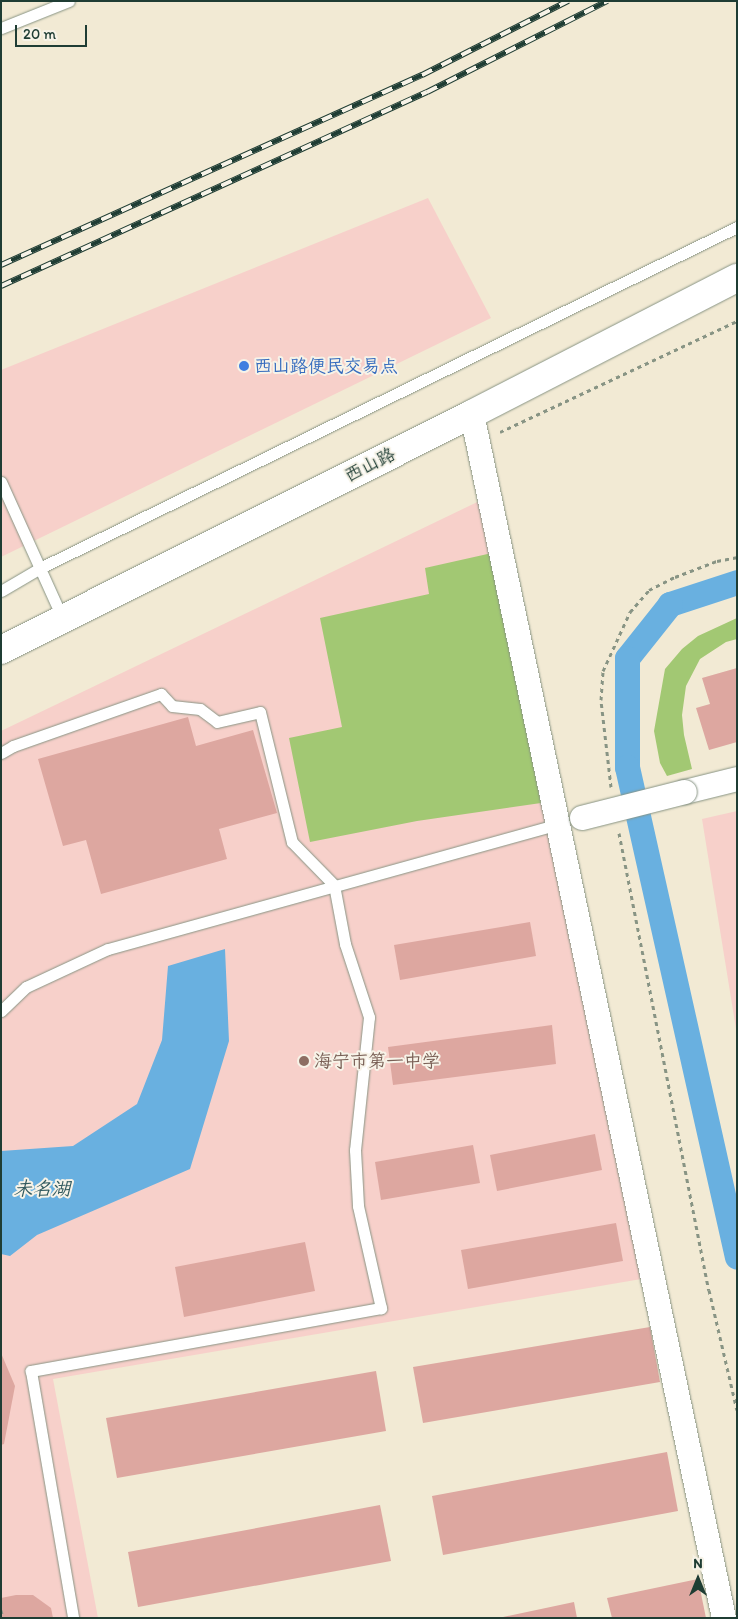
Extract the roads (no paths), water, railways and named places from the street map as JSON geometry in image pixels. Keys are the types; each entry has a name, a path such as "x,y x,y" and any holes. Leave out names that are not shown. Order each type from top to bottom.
{"main road":[{"name":"西山路","path":"1,650 472,414 737,278"}],"street":[{"path":"472,414 724,1618"},
{"path":"558,824 737,779"}],"lane":[{"path":"1,28 69,1"},
{"path":"1,590 40,568 737,227"},
{"path":"1,482 63,618"},
{"path":"1,753 13,746 161,694 172,706 200,709 217,722 260,712 292,842 334,885 345,944 368,1017 355,1150 358,1206 381,1308 31,1372 73,1618"},
{"path":"1,1011 26,987 108,949 558,824"}],"water":[{"name":"未名湖","path":"225,949 229,1041 190,1169 37,1235 10,1256 1,1254 1,1151 73,1146 137,1104 162,1040 168,966"}],"waterway":[{"path":"737,582 670,604 627,658 627,767 737,1257"}],"railway":[{"path":"1,265 422,75 568,1"},
{"path":"1,286 427,92 607,1"}],"place":[{"name":"西山路便民交易点","path":"244,366"},
{"name":"海宁市第一中学","path":"304,1061"}]}
